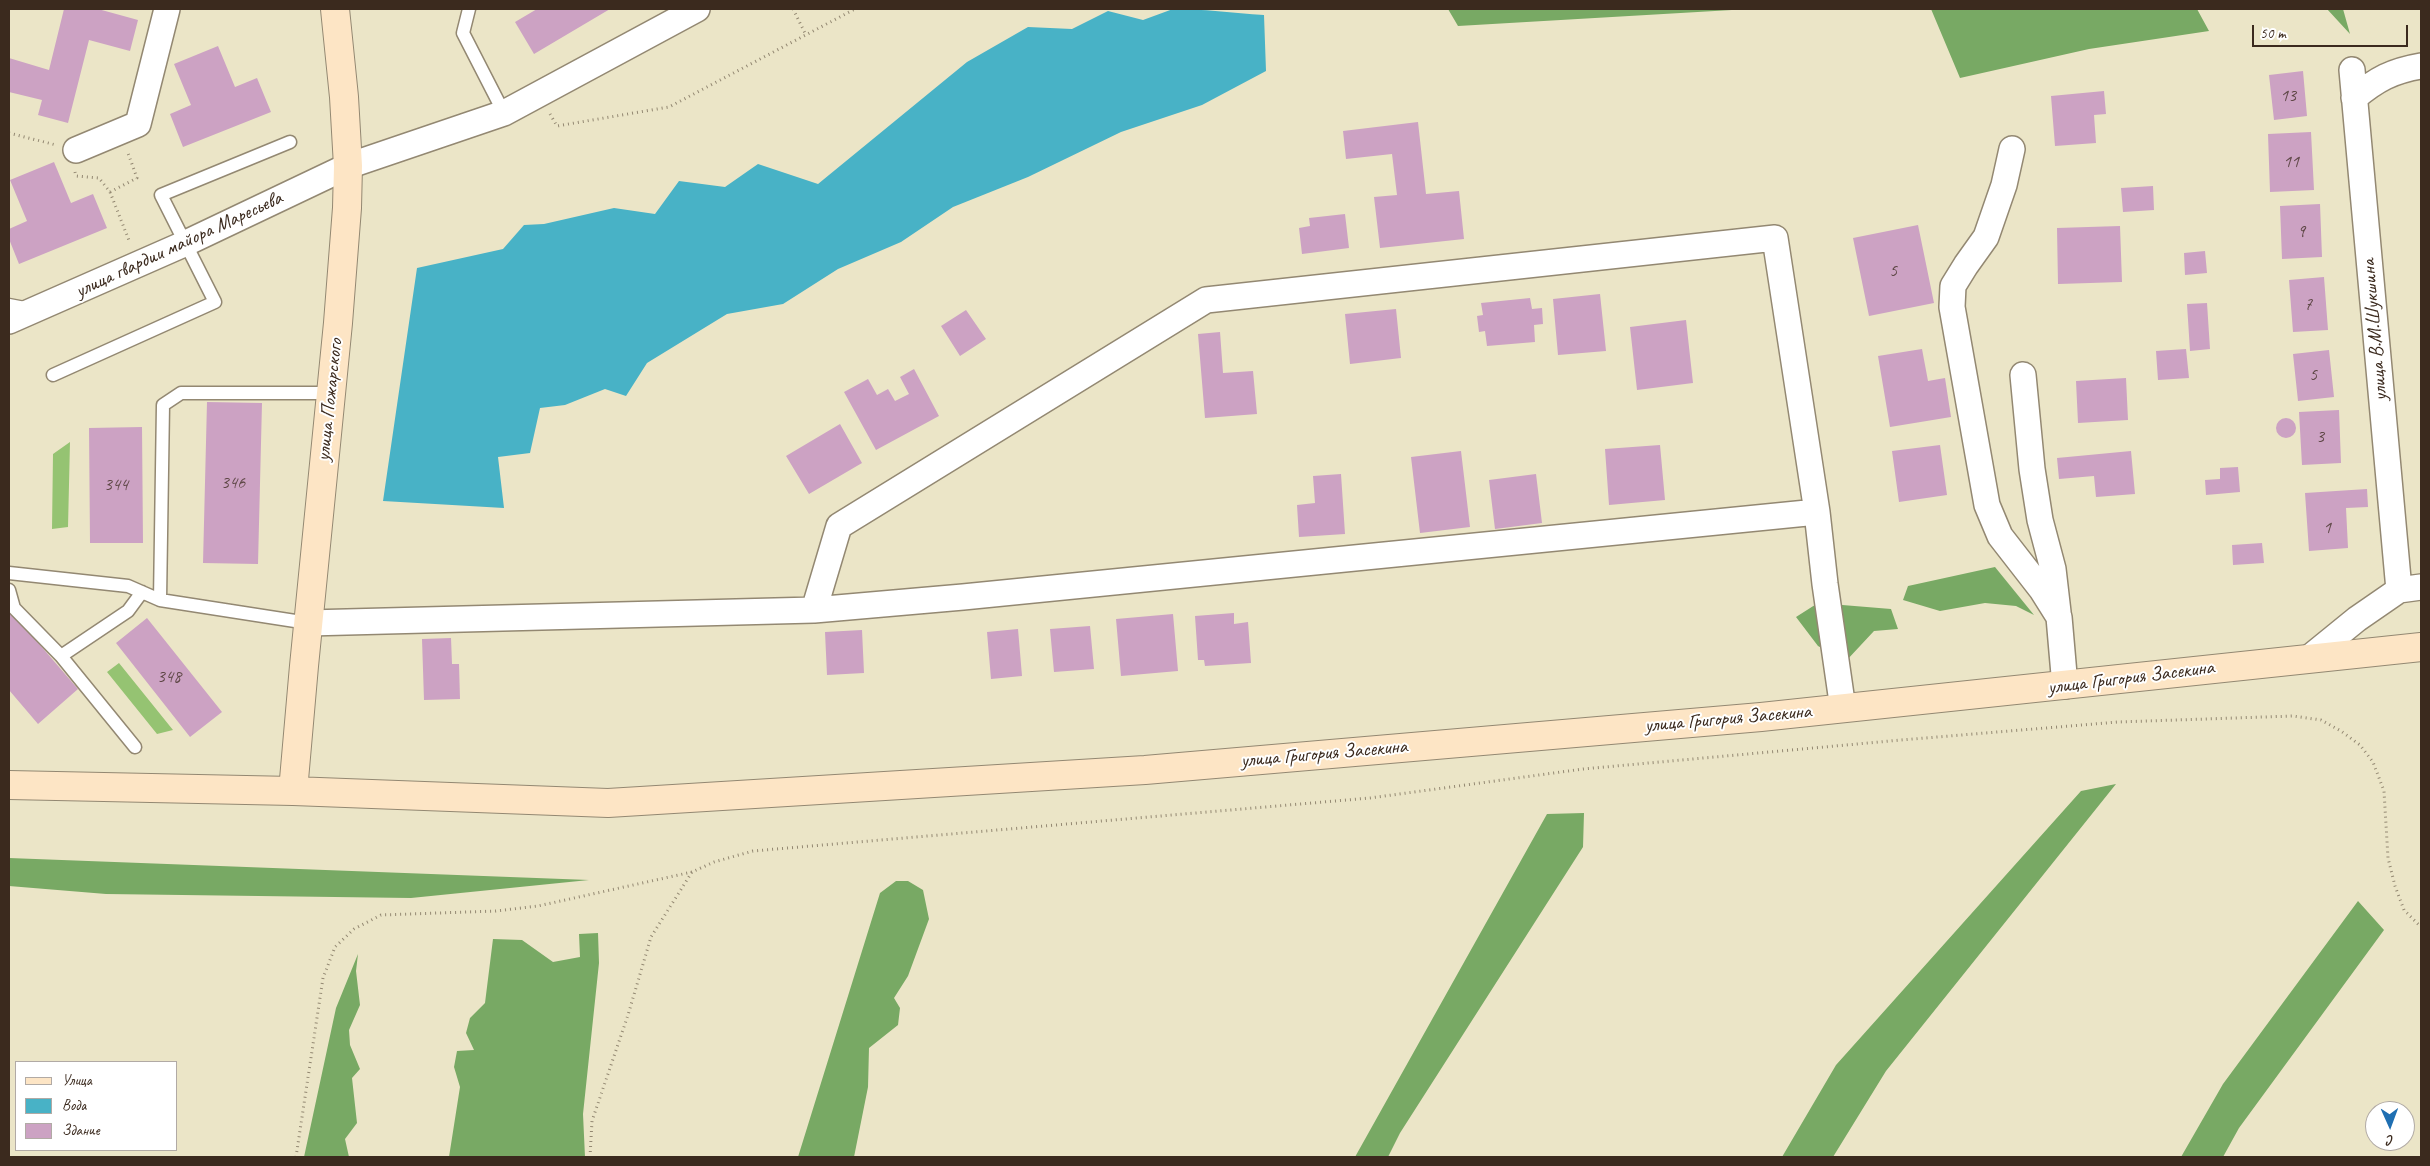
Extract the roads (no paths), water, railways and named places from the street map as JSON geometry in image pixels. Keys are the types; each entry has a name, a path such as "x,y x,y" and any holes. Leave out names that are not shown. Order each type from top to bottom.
{"main road":[{"name":"улица Пожарского","path":"293,791 344,260 348,166 335,9"},
{"name":"улица Григория Засекина","path":"9,786 293,791 608,803 1145,770 1843,709 2309,658 2421,648"}],"street":[{"path":"73,149 138,124 167,9"},
{"name":"улица гвардии майора Маресьева","path":"9,321 184,244 348,166 504,113 697,9"},
{"path":"2354,98 2373,82 2396,71 2421,66"},
{"name":"улица В.М.Шукшина","path":"2352,70 2410,589"},
{"path":"2012,149 2004,185 1986,237 1966,264 1953,286 1952,307 1987,506 2000,536 2042,590 2059,617"},
{"path":"814,610 839,526 1206,300 1775,238 1843,709"},
{"path":"2023,375 2033,478 2040,520 2053,569 2065,686"},
{"path":"308,623 814,610 963,597 1816,512"},
{"path":"2309,658 2357,619 2410,589"}],"lane":[{"path":"469,9 463,33 504,113"},
{"path":"53,375 215,302 184,244 161,194 290,142"},
{"path":"9,305 34,310"},
{"path":"160,600 163,405 181,393 330,393"},
{"path":"9,573 128,586 160,600 308,623"},
{"path":"9,590 14,608 61,656 135,747"},
{"path":"61,656 128,611 142,592"}],"water":[{"path":"1173,9 1264,15 1266,71 1202,105 1121,132 1028,177 953,207 901,242 838,269 783,304 727,314 647,363 626,396 605,389 565,405 540,408 530,453 498,457 504,508 383,501 417,268 503,249 524,225 544,224 614,208 655,214 679,181 725,187 758,164 818,184 967,62 1028,27 1072,29 1108,11 1143,20"}]}
